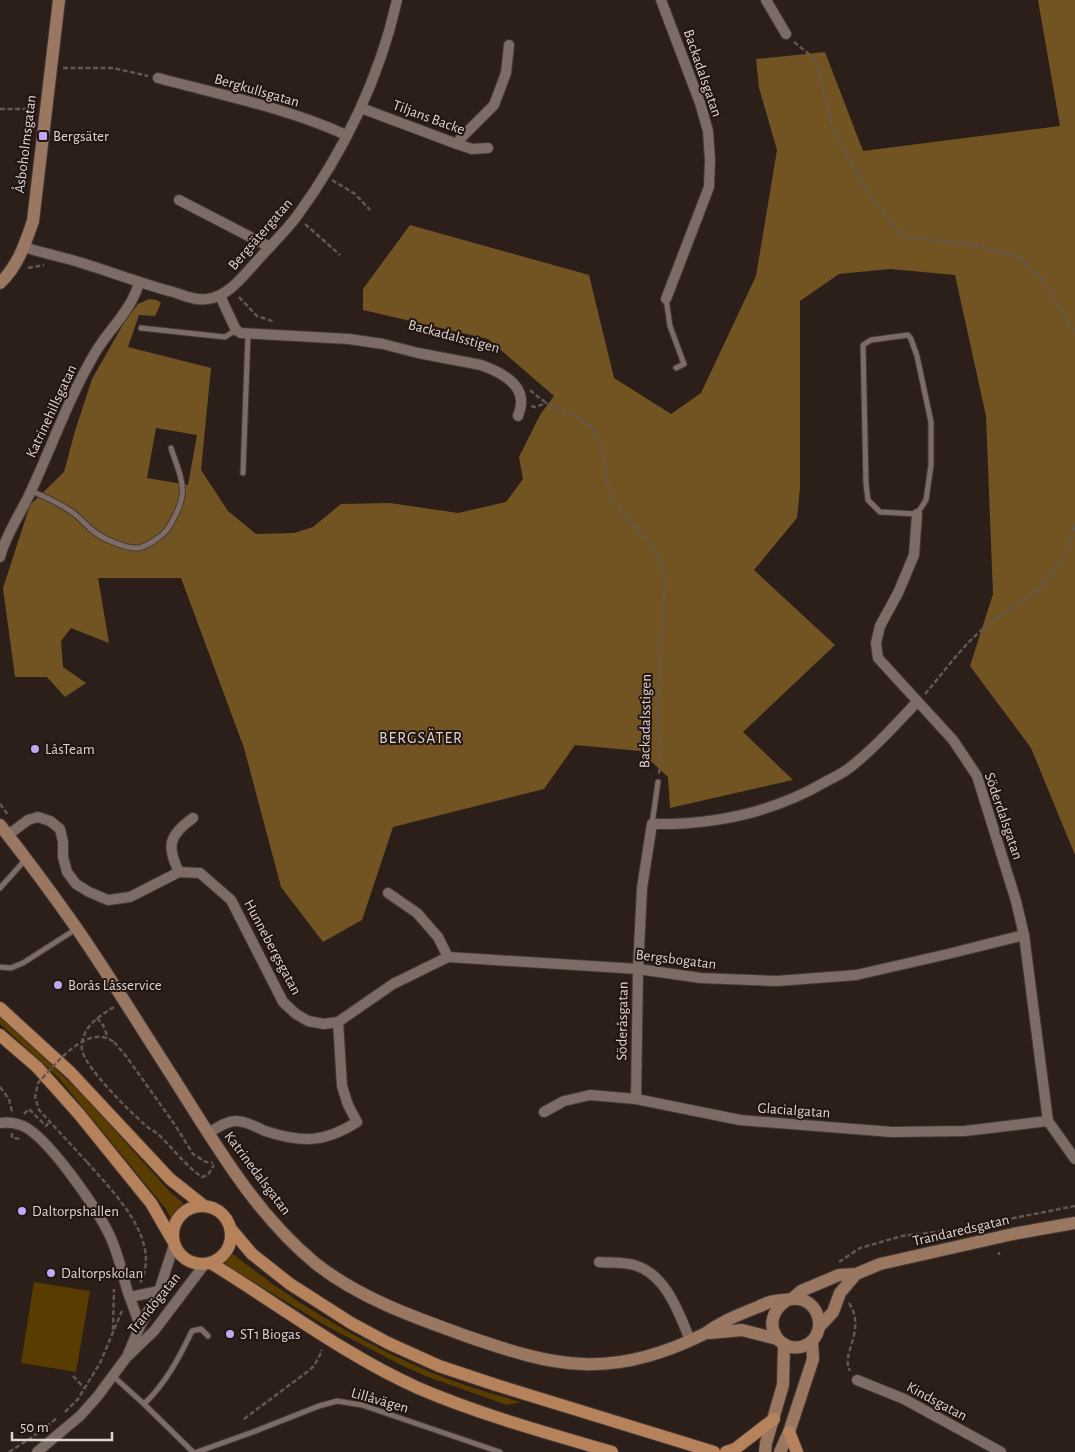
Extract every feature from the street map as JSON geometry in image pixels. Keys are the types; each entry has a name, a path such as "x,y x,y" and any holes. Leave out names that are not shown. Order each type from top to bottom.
{"main road":[{"path":"0,1002 15,1020"},
{"path":"0,1008 71,1073 170,1180 204,1206"},
{"path":"0,1035 37,1067 79,1114 151,1203 183,1258 193,1263 207,1264 327,1338 418,1388 484,1413 612,1452"},
{"path":"174,1243 173,1228 180,1216 191,1208 204,1206 213,1208 221,1213 227,1220 231,1237 227,1250 222,1256 207,1264"},
{"path":"230,1228 252,1254 290,1284 351,1323 388,1343 439,1366 496,1386 714,1452"},
{"path":"726,1452 735,1449 750,1439 774,1419"},
{"path":"789,1432 797,1452"}],"street":[{"name":"Åsboholmsgatan","path":"0,283 16,264 33,221 59,0"},
{"name":"Bergsätergatan","path":"220,296 237,282 270,247 296,217 325,176 361,108 390,30 397,0"},
{"name":"Backadalsgatan","path":"661,0 700,103 708,131 710,160 709,187 666,299"},
{"path":"766,0 786,34"},
{"path":"457,144 494,105 506,73 509,45"},
{"name":"Bergkullsgatan","path":"158,78 278,111 346,135"},
{"name":"Tiljans Backe","path":"361,108 472,149 488,148"},
{"path":"180,200 270,247"},
{"path":"24,247 72,260 139,283 205,300 220,296 236,330"},
{"name":"Katrinehillsgatan","path":"0,557 78,384 96,352 126,311 139,283"},
{"name":"Backadalsstigen","path":"236,330 248,334 350,339 481,365 506,376 519,392 522,404"},
{"path":"518,416 522,404"},
{"name":"Söderdalsgatan","path":"917,514 914,555 898,592 880,626 876,643 878,658 953,740 977,776 1016,901 1024,935 1048,1121 1075,1159"},
{"path":"652,824 710,822 766,809 813,789 847,770 878,743 917,702"},
{"path":"13,831 28,820 38,817 50,821 60,829 64,842 63,857 67,872 76,884 108,900 130,897 179,872 172,858 171,847 175,835 194,818"},
{"name":"Katrinedalsgatan","path":"0,824 13,831 26,858 76,928 124,1001 208,1133 219,1160 284,1235 344,1284 395,1309 473,1338 538,1358 583,1364 625,1362 667,1350 706,1333 747,1311 774,1300 789,1300"},
{"name":"Söderåsgatan","path":"636,1098 638,969 642,888 652,824"},
{"name":"Hunnebergsgatan","path":"179,872 200,873 231,900 255,951 283,1002 296,1014 308,1021 324,1024 338,1022"},
{"path":"388,894 417,913 438,937 448,957"},
{"name":"Bergsbogatan","path":"338,1022 393,984 448,957 638,969 701,978 777,982 856,975 1024,935"},
{"path":"208,1133 229,1122 238,1121 274,1134 298,1140 307,1140 339,1134 357,1122 348,1105 342,1086 338,1022"},
{"name":"Glacialgatan","path":"544,1112 564,1101 590,1095 636,1098 740,1120 892,1132 966,1130 1048,1121"},
{"path":"0,1123 12,1123 23,1126 36,1135 69,1172 108,1233 118,1257 140,1326"},
{"name":"Trandaredsgatan","path":"789,1300 802,1291 839,1275 856,1274 880,1264 1013,1234 1075,1223"},
{"name":"Trandögatan","path":"126,1358 140,1326 159,1291 174,1243"},
{"path":"600,1262 634,1265 648,1271 659,1281 668,1294 690,1340"},
{"name":"Trandögatan","path":"37,1452 80,1416 126,1358 154,1331 207,1264"},
{"name":"Trandaredsgatan","path":"820,1326 833,1312 840,1293 856,1274"},
{"path":"130,1297 159,1291"},
{"path":"801,1299 815,1308 819,1316 820,1326 812,1341 800,1347 792,1347 781,1342 772,1329 772,1320 774,1312 779,1306 789,1300 801,1299"},
{"name":"Katrinedalsgatan","path":"706,1333 742,1330 781,1342"},
{"path":"780,1452 789,1432 813,1359 812,1341"},
{"path":"765,1452 783,1385 781,1342"},
{"name":"Kindsgatan","path":"857,1380 904,1399 1001,1452"}],"lane":[{"path":"666,299 670,326 684,364 676,368"},
{"path":"141,328 225,337 236,330"},
{"path":"243,473 248,334"},
{"path":"908,335 917,356 931,422 932,444 926,500 917,514 880,512 868,500 863,345 871,340 908,335"},
{"path":"31,491 52,499 73,513 93,531 117,543 138,548 154,541 167,531 183,498 183,484 171,448"},
{"name":"Backadalsstigen","path":"652,824 658,782"},
{"path":"0,888 26,858"},
{"path":"0,967 11,968 23,963 76,928"},
{"path":"144,1404 162,1385 192,1331 200,1329 208,1336"},
{"path":"113,1376 193,1452"},
{"name":"Lillåvägen","path":"197,1452 337,1401 362,1405 500,1452"}],"path":[{"path":"786,34 815,59 833,129 870,196 902,236 976,245 1019,257 1043,280 1075,334"},
{"path":"63,68 113,68 138,74"},
{"path":"0,110 34,109"},
{"path":"325,176 355,194 370,210"},
{"path":"296,217 340,255"},
{"path":"239,297 257,316 278,322"},
{"name":"Backadalsstigen","path":"526,385 547,403 588,424 596,432 602,447 606,479 617,506 624,517 658,555 662,566 664,580 657,722 661,749 658,782"},
{"path":"522,404 535,407 547,403"},
{"path":"917,702 979,632 1034,593 1049,578 1058,567 1075,525"},
{"path":"0,804 13,831"},
{"path":"124,1001 97,1018 84,1034 82,1050 86,1061 111,1092 144,1125 160,1135 202,1177 208,1175 219,1160"},
{"path":"97,1018 103,1025 108,1038"},
{"path":"64,1413 78,1399 100,1363 118,1318 141,1281 145,1270 145,1246 135,1222 115,1195 39,1110 36,1104 35,1090 38,1082 82,1041 94,1037 108,1038 126,1056 175,1125 193,1154 206,1162 219,1160"},
{"path":"0,1087 8,1098 12,1113 12,1138 23,1140"},
{"path":"29,1109 46,1126 50,1121"},
{"path":"838,1263 860,1248 902,1236 953,1230 1075,1206"},
{"path":"112,1334 114,1286"},
{"path":"840,1293 849,1302 856,1316 856,1327 847,1362 848,1369 857,1380"},
{"path":"244,1419 314,1366 322,1351 317,1347"},
{"path":"73,1376 85,1388"},
{"path":"9,1452 58,1418"}],"shaded area":[{"path":"1038,0 1075,0 1075,855 1031,748 970,666 993,594 986,416 955,275 890,269 839,274 800,301 800,488 797,518 754,570 835,645 743,732 793,780 670,808 668,777 640,751 575,745 544,789 393,827 362,920 323,942 281,887 244,748 181,578 98,578 109,643 71,628 61,641 63,667 86,683 65,697 47,677 15,677 3,588 30,505 64,472 92,379 125,321 138,304 149,299 157,300 161,303 155,316 139,315 128,347 211,368 201,470 228,511 256,534 294,533 313,527 341,504 390,503 458,513 506,502 523,479 519,457 540,415 554,396 488,339 363,310 363,289 410,225 589,275 614,378 671,414 701,393 756,276 777,150 759,88 756,59 825,52 863,151 1060,126","holes":["156,428 197,435 188,485 147,478"]},
{"path":"0,1016 85,1097 171,1193 183,1203 170,1218 166,1209 58,1077 0,1024"},
{"path":"233,1254 280,1289 329,1321 380,1349 444,1377 476,1389 521,1402 507,1405 428,1377 403,1366 328,1327 224,1264"},
{"path":"34,1282 90,1291 76,1372 21,1363"}],"place":[{"name":"Bergsäter","path":"43,136"},
{"name":"LåsTeam","path":"35,749"},
{"name":"Borås Låsservice","path":"58,985"},
{"name":"Daltorpshallen","path":"22,1211"},
{"name":"Daltorpskolan","path":"51,1273"},
{"name":"ST1 Biogas","path":"230,1334"}],"district":[{"name":"BERGSÄTER","path":"421,737"}]}
